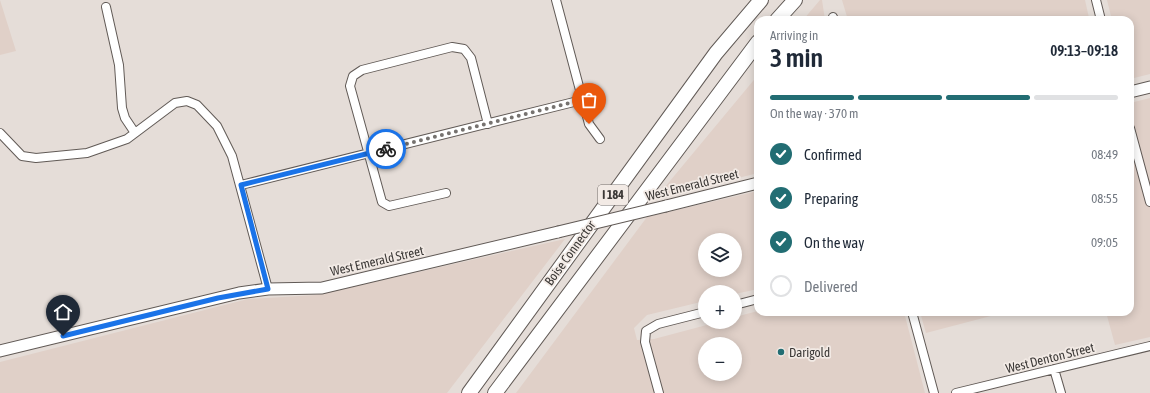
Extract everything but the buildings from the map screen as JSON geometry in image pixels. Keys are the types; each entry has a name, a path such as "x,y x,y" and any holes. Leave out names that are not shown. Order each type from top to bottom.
{"highway":[{"name":"Boise Connector","path":"469,393 716,53 761,0"},
{"path":"781,16 795,0"},
{"name":"Boise Connector","path":"495,393 754,47"}],"main road":[{"path":"1134,91 1150,87"},
{"name":"West Emerald Street","path":"0,351 218,298 268,289 322,288 343,284 754,184"}],"street":[{"path":"556,0 589,124 600,139"},
{"path":"1096,0 1100,16"},
{"path":"106,7 120,66 122,108 125,118 135,133"},
{"path":"446,193 389,206 382,202 350,86 353,76 362,70 452,47 464,49 471,58 488,124"},
{"path":"241,185 582,100"},
{"path":"0,133 22,156 36,158 87,153 112,145 135,133 175,104 187,101 197,105 217,126 226,141 241,185 268,289"},
{"path":"1134,143 1150,202"},
{"path":"742,303 754,300"},
{"path":"659,393 645,342 646,331 658,324 698,314"},
{"path":"913,316 934,393"},
{"name":"West Denton Street","path":"956,393 1150,346"},
{"path":"1054,369 1061,393"}],"shaded area":[{"path":"0,0 16,51 0,55"},
{"path":"820,0 822,0 824,16 806,16"},
{"path":"842,0 1085,0 1089,16 847,16"},
{"path":"1107,0 1150,0 1150,74 1134,78 1134,16 1111,16"},
{"path":"754,80 754,174 655,199"},
{"path":"1150,98 1150,337 1115,345 1107,316 1134,316 1134,102"},
{"path":"754,192 754,290 742,292 742,285 698,285 698,303 647,315 634,328 637,340 654,339 698,327 698,329 742,329 742,315 754,312 754,316 905,316 925,393 516,393 647,217"},
{"path":"565,239 447,393 0,393 0,362 248,299 316,295"},
{"path":"921,316 991,316 926,333"}],"way so far":[{"path":"386,149 582,100 589,124"}],"place":[{"name":"Darigold","path":"781,352"}],"route":[{"path":"63,336 243,292 268,289 241,185 386,149"}]}
